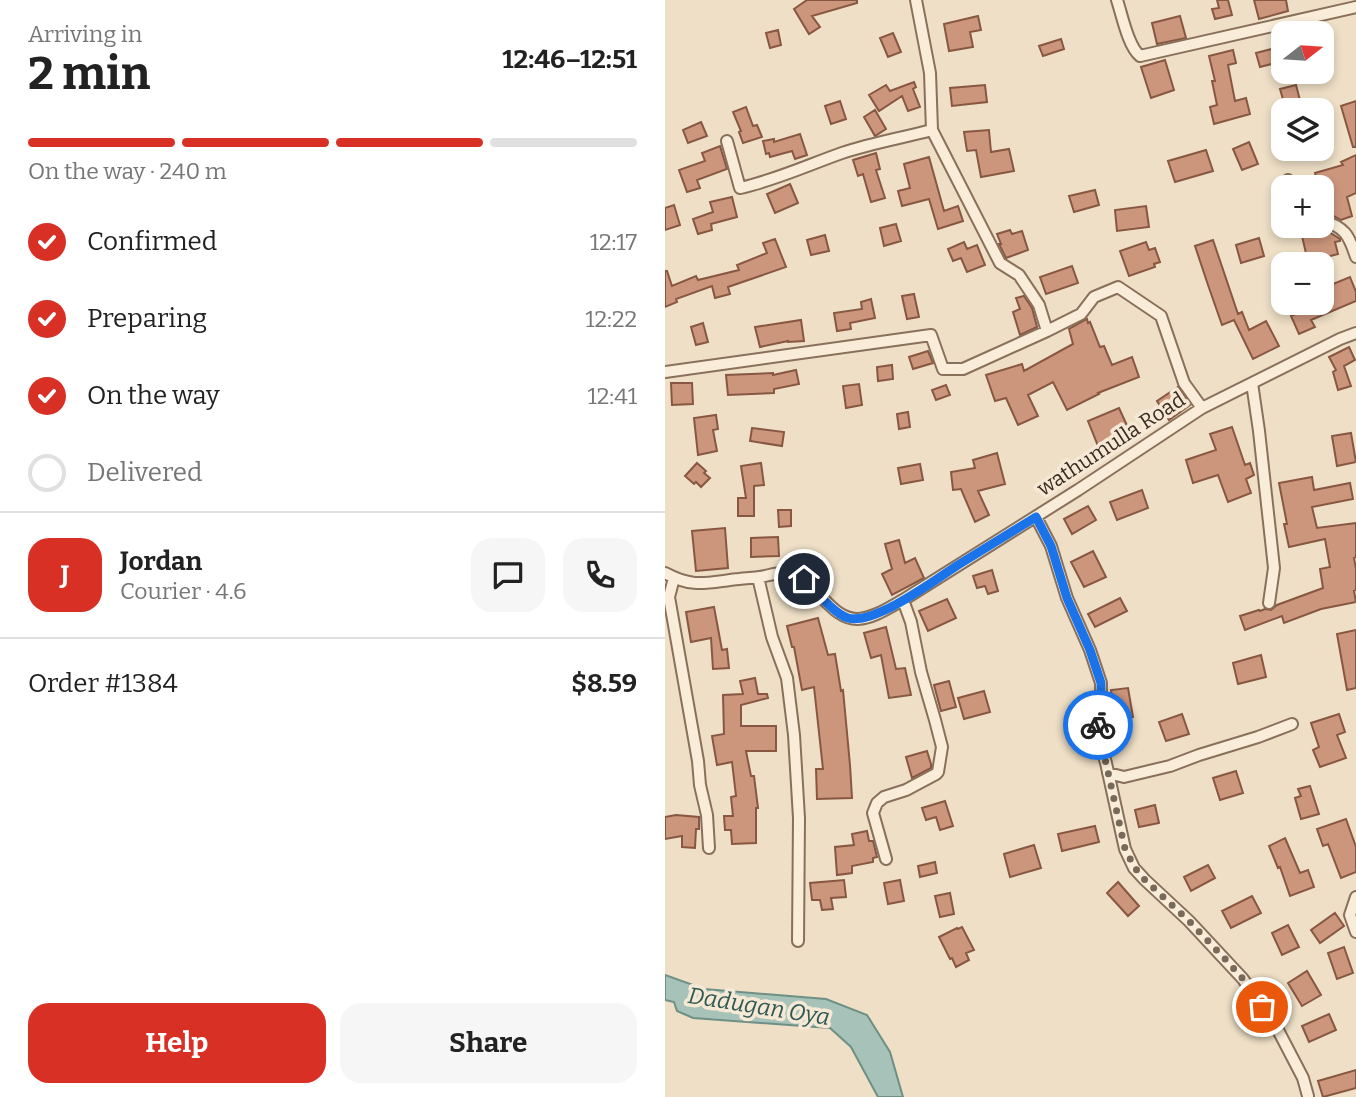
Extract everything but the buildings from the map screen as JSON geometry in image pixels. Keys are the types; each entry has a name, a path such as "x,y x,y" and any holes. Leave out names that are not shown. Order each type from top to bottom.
{"street":[{"path":"916,0 930,73 932,130 1000,263 1019,275 1039,305 1047,331"},
{"path":"1117,0 1132,46 1140,56 1356,6"},
{"path":"727,141 740,188 788,174 840,153 932,130"},
{"path":"1334,224 1350,237 1356,257"},
{"path":"665,372 931,335 943,369 963,369 1080,314 1094,296 1118,287 1161,316 1184,383 1202,408"},
{"name":"wathumulla Road","path":"669,576 694,584 781,573 804,579 837,612 848,618 860,619 903,600 1202,408 1356,332"},
{"path":"1252,383 1274,568 1269,603"},
{"path":"1036,517 1051,546 1067,598 1101,683 1097,732 1125,849 1145,880 1189,921 1243,979 1278,1030 1303,1078 1308,1096"},
{"path":"669,576 669,597 707,815 709,848"},
{"path":"758,578 772,637 787,678 794,735 799,818 798,941"},
{"path":"885,859 873,813 877,803 884,797 936,774 941,747 911,622 903,600"},
{"path":"1108,774 1124,778 1170,766 1292,724"},
{"path":"1356,897 1350,915 1356,932"}],"water":[{"name":"Dadugan Oya","path":"665,975 704,989 826,999 867,1015 890,1052 903,1097 878,1097 851,1047 830,1028 693,1018 677,1011 674,1002 665,1000"}],"way so far":[{"path":"1098,725 1097,732 1125,849 1135,868 1226,960 1262,1007"}],"route":[{"path":"804,579 837,612 848,618 860,619 903,600 1036,517 1051,546 1067,598 1101,683 1098,725"}]}
